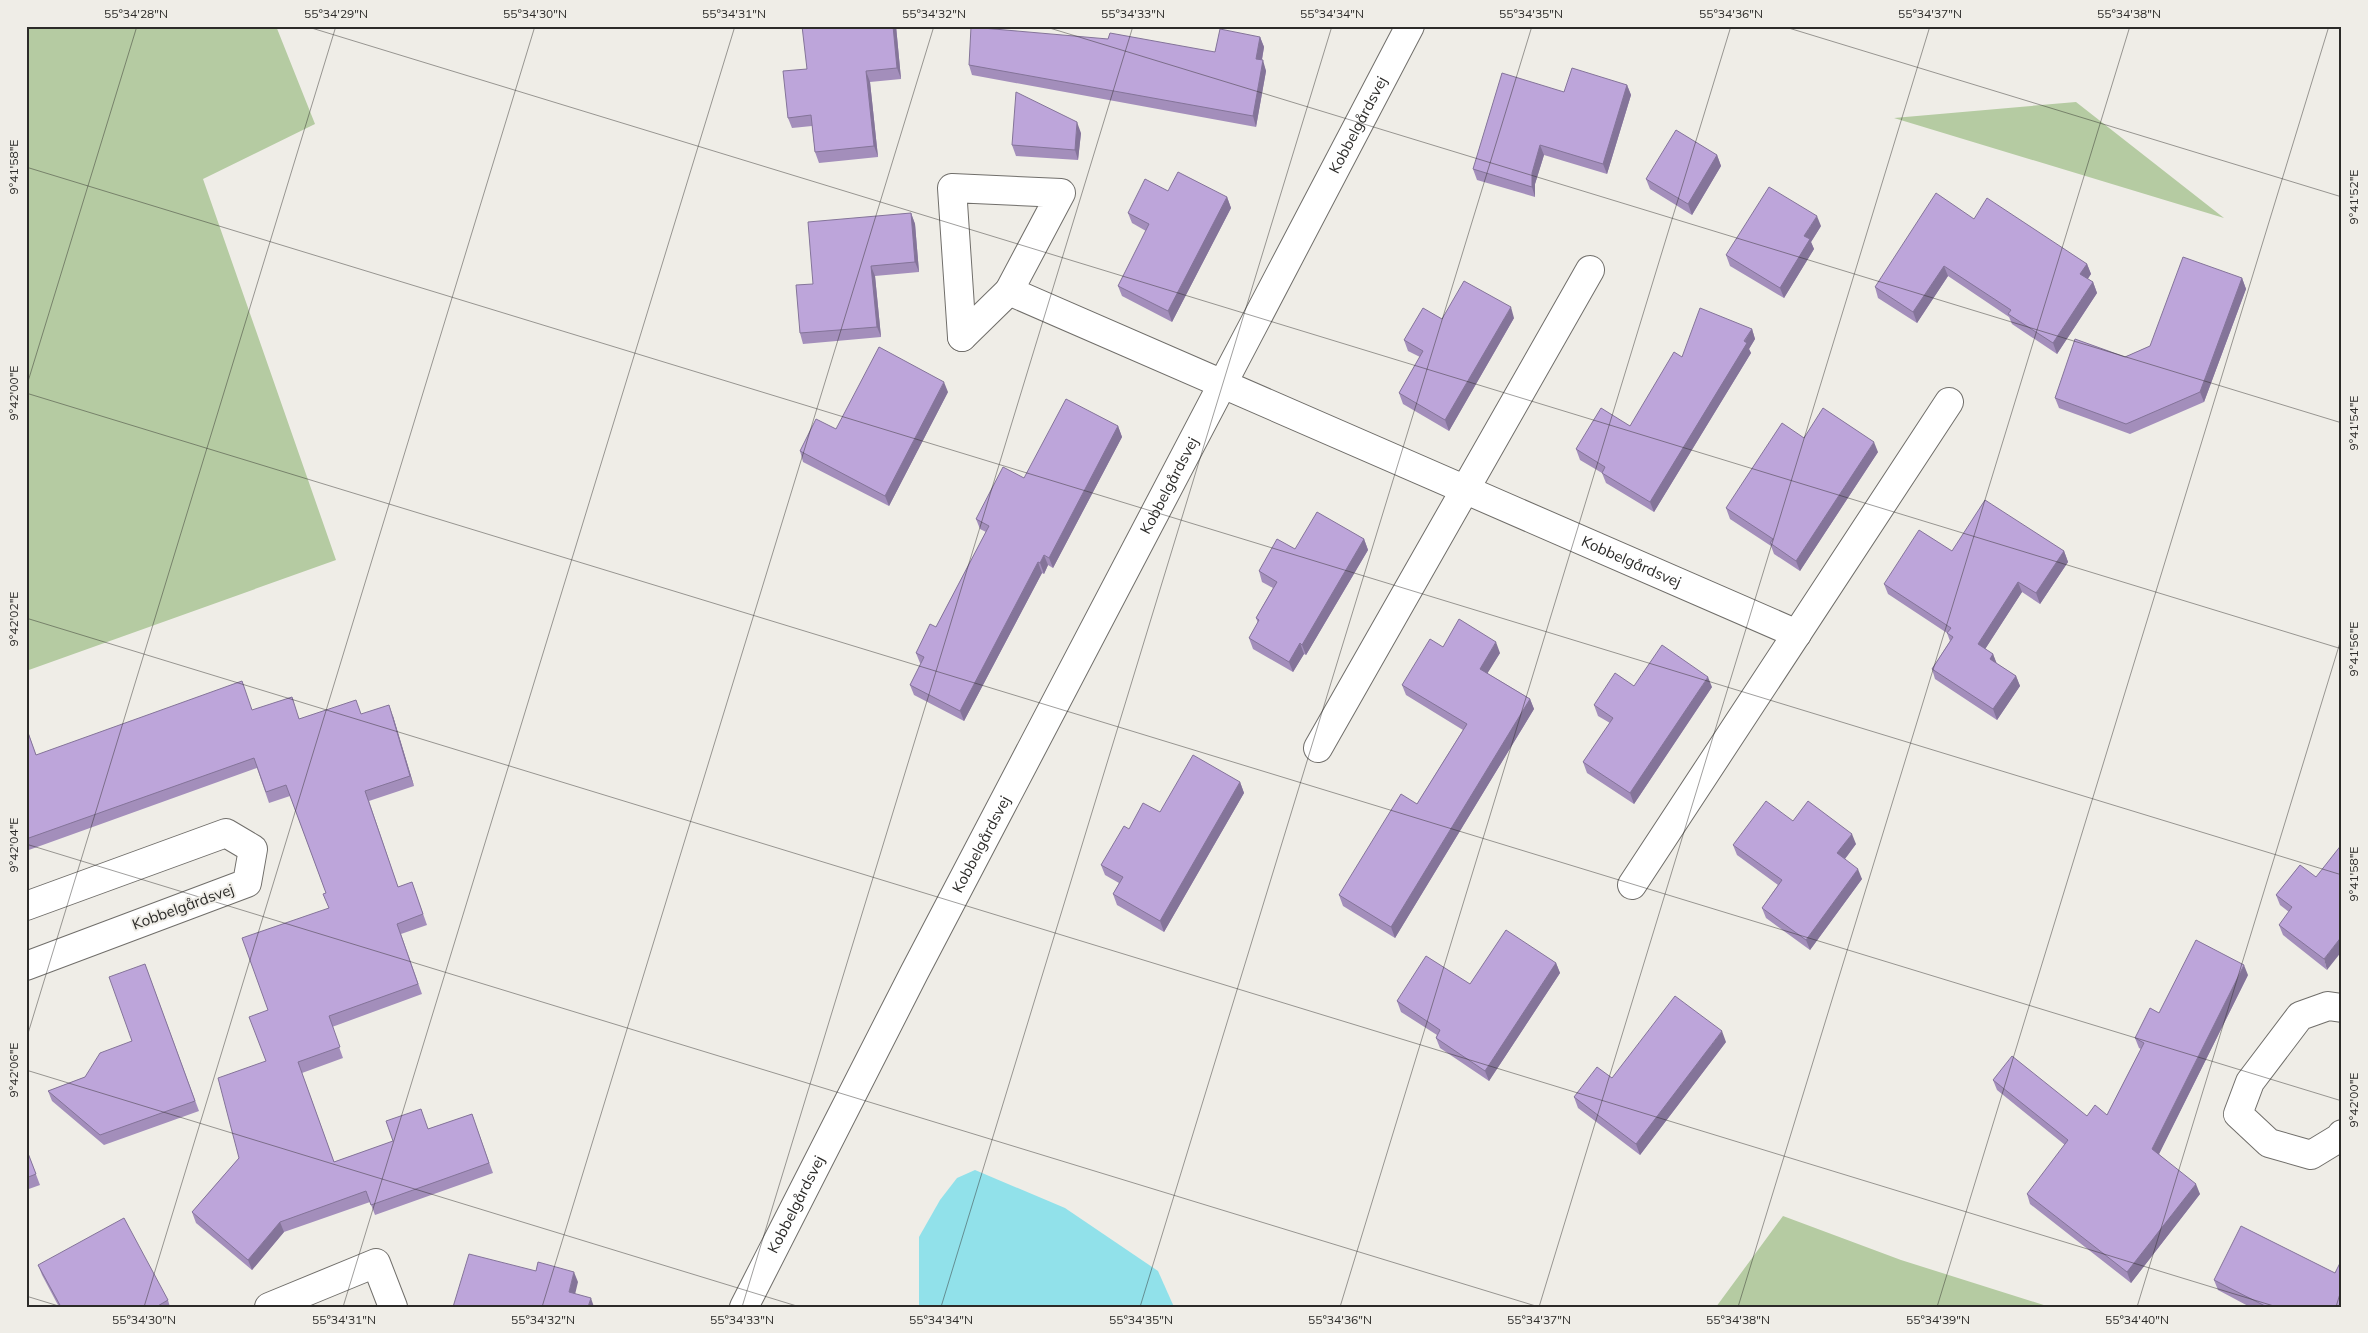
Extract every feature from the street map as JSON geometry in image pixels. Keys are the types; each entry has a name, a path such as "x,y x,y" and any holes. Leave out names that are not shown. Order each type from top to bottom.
{"street":[{"name":"Kobbelgårdsvej","path":"744,1307 914,973 1410,26"},
{"path":"952,188 1061,193 1009,291 962,337 952,188"},
{"path":"1318,748 1590,270"},
{"name":"Kobbelgårdsvej","path":"1009,291 1797,634"},
{"path":"1632,885 1949,402"},
{"name":"Kobbelgårdsvej","path":"26,906 226,833 253,849 248,883 26,966"},
{"path":"2342,1008 2328,1006 2300,1016 2250,1082 2238,1114 2269,1143 2311,1155 2339,1138 2342,1134"},
{"path":"270,1307 376,1263 393,1307"}],"green space":[{"path":"26,26 276,26 315,124 203,179 336,560 26,671"},
{"path":"2076,102 2224,218 1894,118"},
{"path":"1783,1216 1901,1260 2050,1307 1716,1307"}],"water":[{"path":"975,1170 1065,1208 1158,1271 1174,1307 919,1307 919,1237 940,1200 957,1178"}],"building":[{"path":"802,26 893,26 897,68 866,71 874,146 815,152 811,115 788,118 783,71 807,69"},
{"path":"971,27 1108,39 1110,33 1215,52 1220,29 1260,37 1256,59 1263,60 1253,116 969,65"},
{"path":"1572,68 1627,85 1603,164 1540,145 1532,173 1532,187 1473,169 1502,73 1564,92"},
{"path":"1016,92 1077,122 1075,150 1012,145"},
{"path":"1676,130 1717,155 1688,204 1646,179"},
{"path":"1178,172 1227,197 1168,311 1118,286 1149,224 1128,213 1145,179 1168,191"},
{"path":"1769,187 1817,216 1804,236 1810,239 1780,288 1726,255"},
{"path":"1936,193 1974,219 1987,198 2087,264 2080,274 2093,282 2053,343 2008,314 2011,310 1944,266 1913,312 1875,287"},
{"path":"911,213 915,262 871,266 877,327 800,333 796,285 813,284 808,222"},
{"path":"2183,257 2242,278 2200,392 2126,424 2055,398 2075,339 2125,357 2150,346"},
{"path":"1464,281 1511,307 1445,420 1399,393 1423,351 1404,340 1423,308 1442,319"},
{"path":"1700,308 1752,329 1744,341 1747,343 1650,502 1602,473 1605,467 1576,449 1601,408 1630,426 1674,352 1682,357"},
{"path":"879,347 944,382 885,496 800,451 816,419 836,429"},
{"path":"1066,399 1118,426 1049,558 1044,555 1040,563 1038,562 960,711 910,685 924,657 916,653 930,624 936,627 989,526 976,519 1003,467 1024,478"},
{"path":"1823,408 1874,442 1796,561 1770,543 1773,539 1726,508 1782,423 1804,438"},
{"path":"1985,500 2064,551 2036,593 2018,582 1978,644 1993,654 1990,659 2016,676 1993,709 1932,669 1953,637 1947,633 1951,628 1884,584 1919,530 1952,551"},
{"path":"1317,512 1364,539 1302,645 1300,643 1289,662 1249,638 1259,620 1256,618 1277,582 1259,571 1277,539 1295,549"},
{"path":"1459,619 1496,642 1480,669 1530,699 1391,927 1339,895 1401,794 1417,804 1467,724 1402,685 1430,639 1443,647"},
{"path":"1662,645 1708,677 1630,793 1583,762 1613,718 1594,705 1615,673 1634,686"},
{"path":"242,681 252,710 292,697 299,719 356,700 361,714 389,705 410,776 365,791 398,887 412,882 423,914 397,924 418,984 329,1016 340,1047 298,1062 334,1162 393,1141 386,1121 421,1109 428,1129 472,1114 489,1163 371,1205 366,1191 280,1222 248,1260 192,1212 239,1158 218,1078 266,1061 249,1017 268,1010 242,938 329,908 323,894 326,893 286,785 266,792 254,758 26,839 26,727 36,755"},
{"path":"1193,755 1240,782 1160,921 1113,894 1123,877 1101,865 1124,826 1129,829 1143,803 1160,812"},
{"path":"1766,801 1793,821 1808,801 1852,834 1837,853 1858,869 1806,940 1762,908 1782,880 1733,845"},
{"path":"2342,844 2342,936 2324,959 2279,925 2292,907 2276,895 2300,865 2316,877"},
{"path":"1506,930 1556,963 1485,1071 1436,1038 1440,1030 1397,1001 1426,956 1470,984"},
{"path":"2196,940 2244,965 2152,1149 2196,1184 2127,1272 2027,1194 2068,1140 1993,1080 2012,1056 2087,1116 2095,1105 2107,1115 2144,1043 2135,1038 2150,1008 2159,1013"},
{"path":"145,964 195,1101 100,1135 48,1091 85,1077 100,1053 132,1041 109,977"},
{"path":"1675,996 1722,1031 1636,1144 1574,1097 1597,1067 1612,1078"},
{"path":"26,1148 36,1174 26,1178"},
{"path":"124,1218 168,1300 156,1307 61,1307 38,1265"},
{"path":"2241,1226 2335,1273 2342,1259 2342,1307 2267,1307 2214,1280"},
{"path":"469,1254 536,1271 538,1262 574,1272 569,1292 591,1298 588,1307 453,1307"}]}
